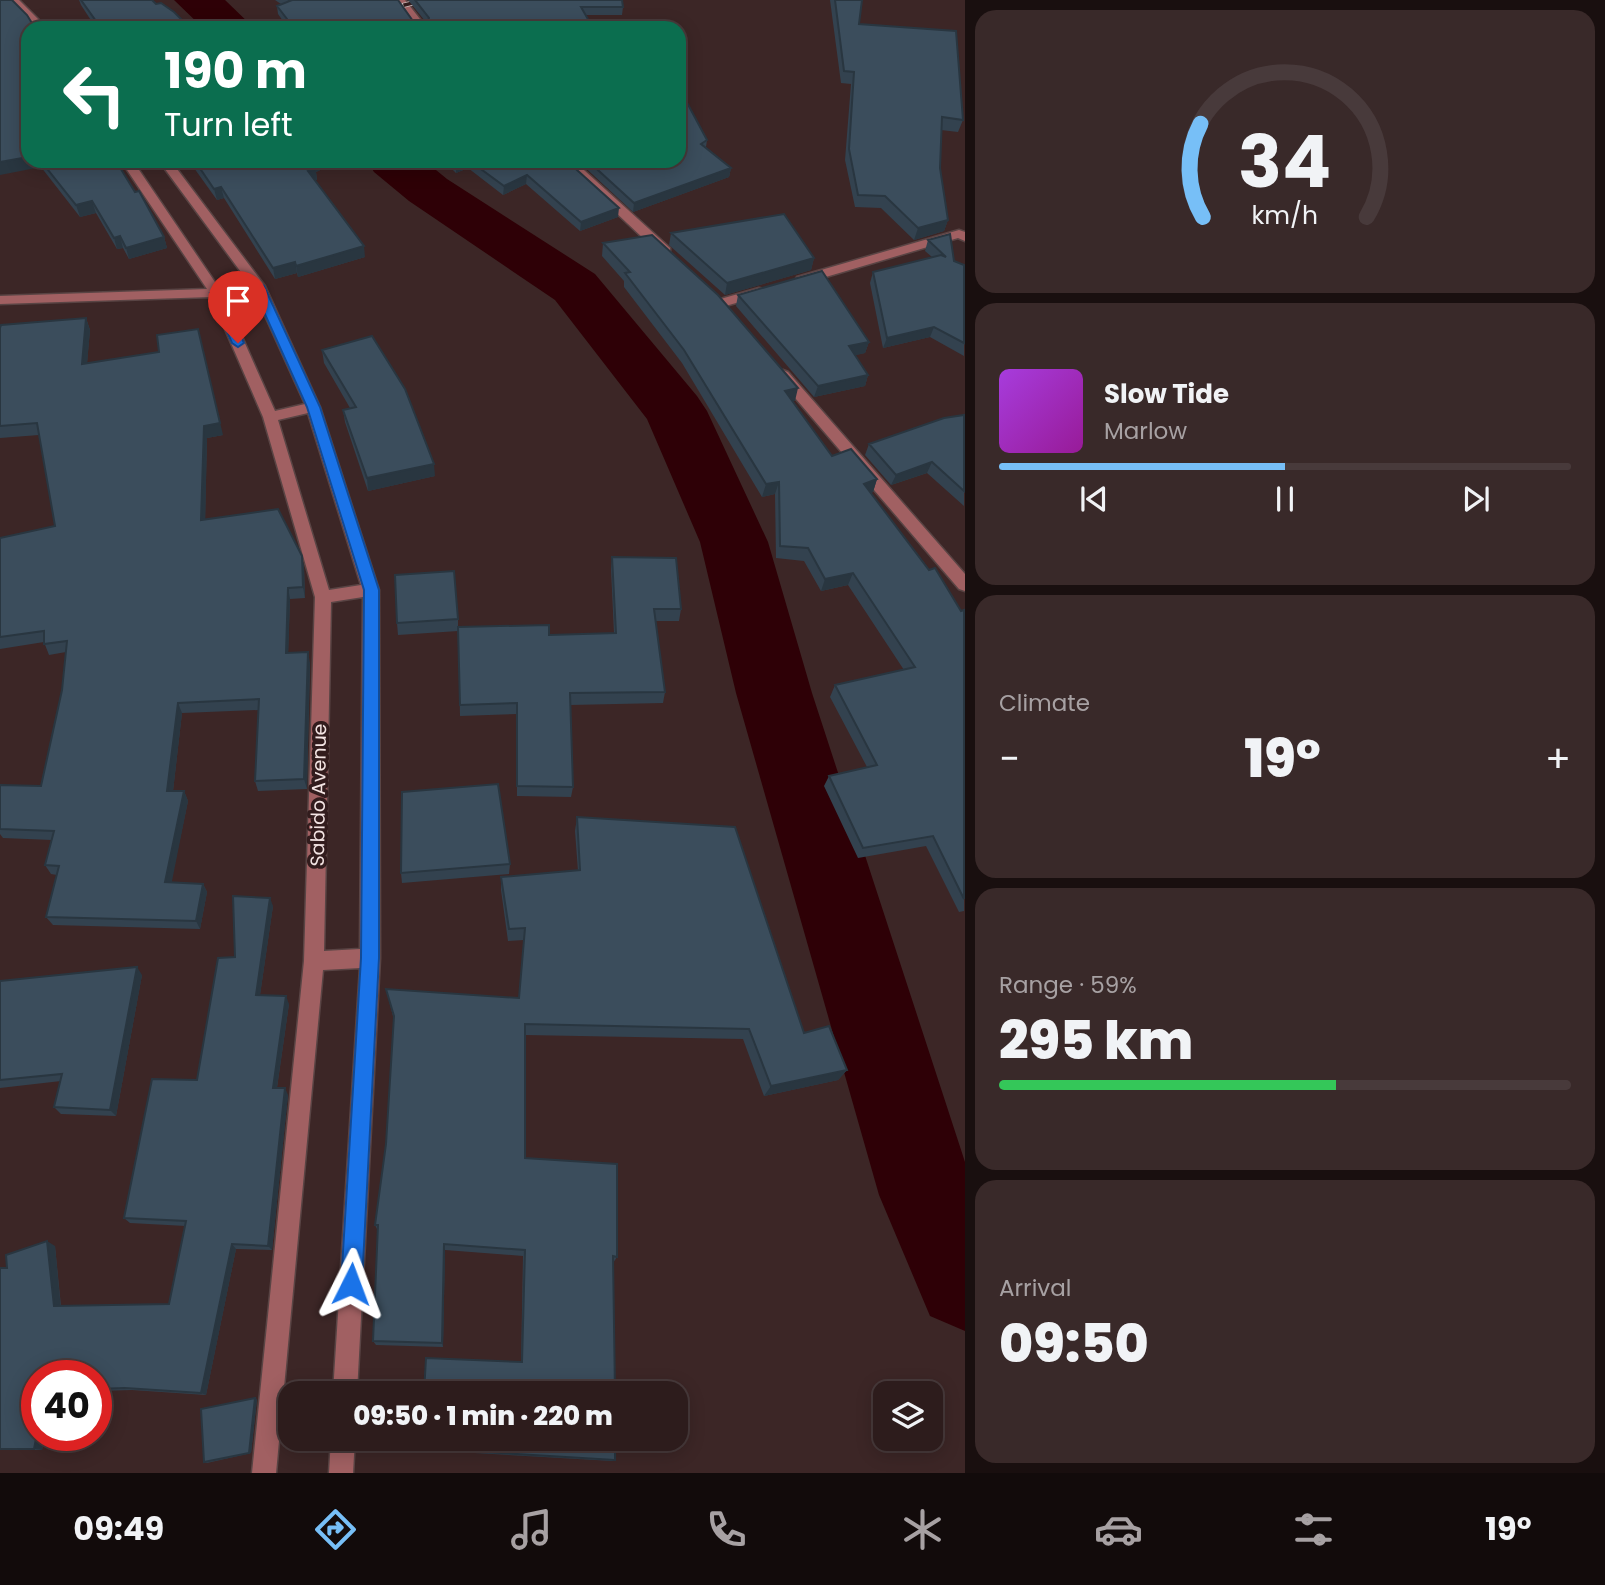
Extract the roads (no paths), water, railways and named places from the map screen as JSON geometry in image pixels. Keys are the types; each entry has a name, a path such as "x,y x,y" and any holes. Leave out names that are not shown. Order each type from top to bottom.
{"street":[{"path":"13,0 35,21"},
{"path":"400,0 416,21"},
{"name":"Sabido Avenue","path":"132,168 216,293 270,417 323,597 314,961 264,1473"},
{"path":"170,168 258,286 313,407 371,590 370,958 346,1381"},
{"path":"575,168 673,258"},
{"path":"722,304 959,234 964,237"},
{"path":"0,300 216,293 258,286"},
{"path":"776,366 964,585"},
{"path":"270,417 313,407"},
{"path":"323,597 371,590"},
{"path":"314,961 370,958"},
{"path":"341,1473 342,1451"}],"waterway":[{"path":"197,0 222,21"},
{"path":"401,168 428,190 575,287 675,411 734,542 774,693 927,1195 965,1281"}],"railway":[{"path":"384,10 425,0"}]}
